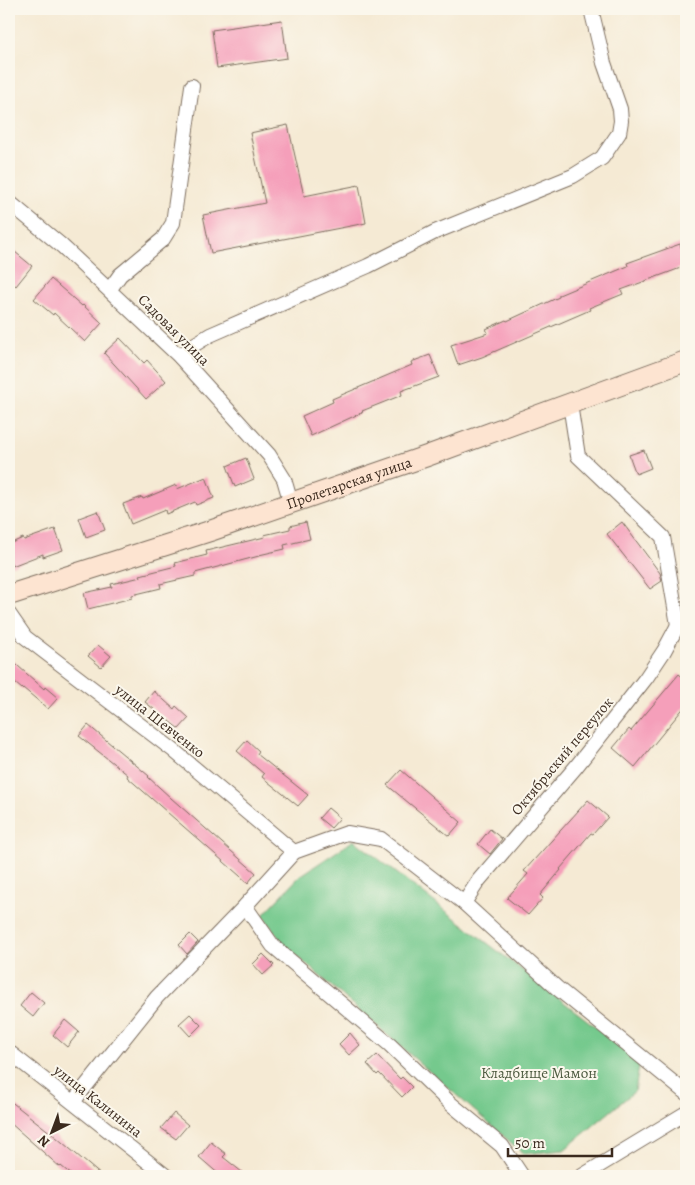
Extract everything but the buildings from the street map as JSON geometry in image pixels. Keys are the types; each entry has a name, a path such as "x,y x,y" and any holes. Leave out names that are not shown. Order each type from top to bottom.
{"street":[{"path":"180,357 192,346 210,335 368,266 435,232 573,176 602,158 619,133 621,121 620,108 604,63 591,9"},
{"path":"110,289 120,276 163,239 173,223 192,86"},
{"name":"Садовая улица","path":"9,202 110,289 180,357 269,455 284,479 291,502"},
{"name":"Пролетарская улица","path":"9,595 210,531 427,456 686,361"},
{"name":"Октябрьский переулок","path":"464,903 479,880 575,768 646,678 682,622 663,537 578,456 570,404"},
{"name":"улица Шевченко","path":"9,614 25,637 172,750 294,852"},
{"path":"73,1102 157,997 294,852 347,833 381,839 464,903 557,988 686,1093"},
{"path":"245,906 274,946 390,1045 451,1104 502,1146 522,1176"},
{"name":"улица Калинина","path":"9,1052 166,1176"},
{"path":"582,1176 686,1113"}],"green space":[{"name":"Кладбище Мамон","path":"354,840 640,1061 635,1091 564,1150 524,1154 282,943 263,915 300,876"}]}
